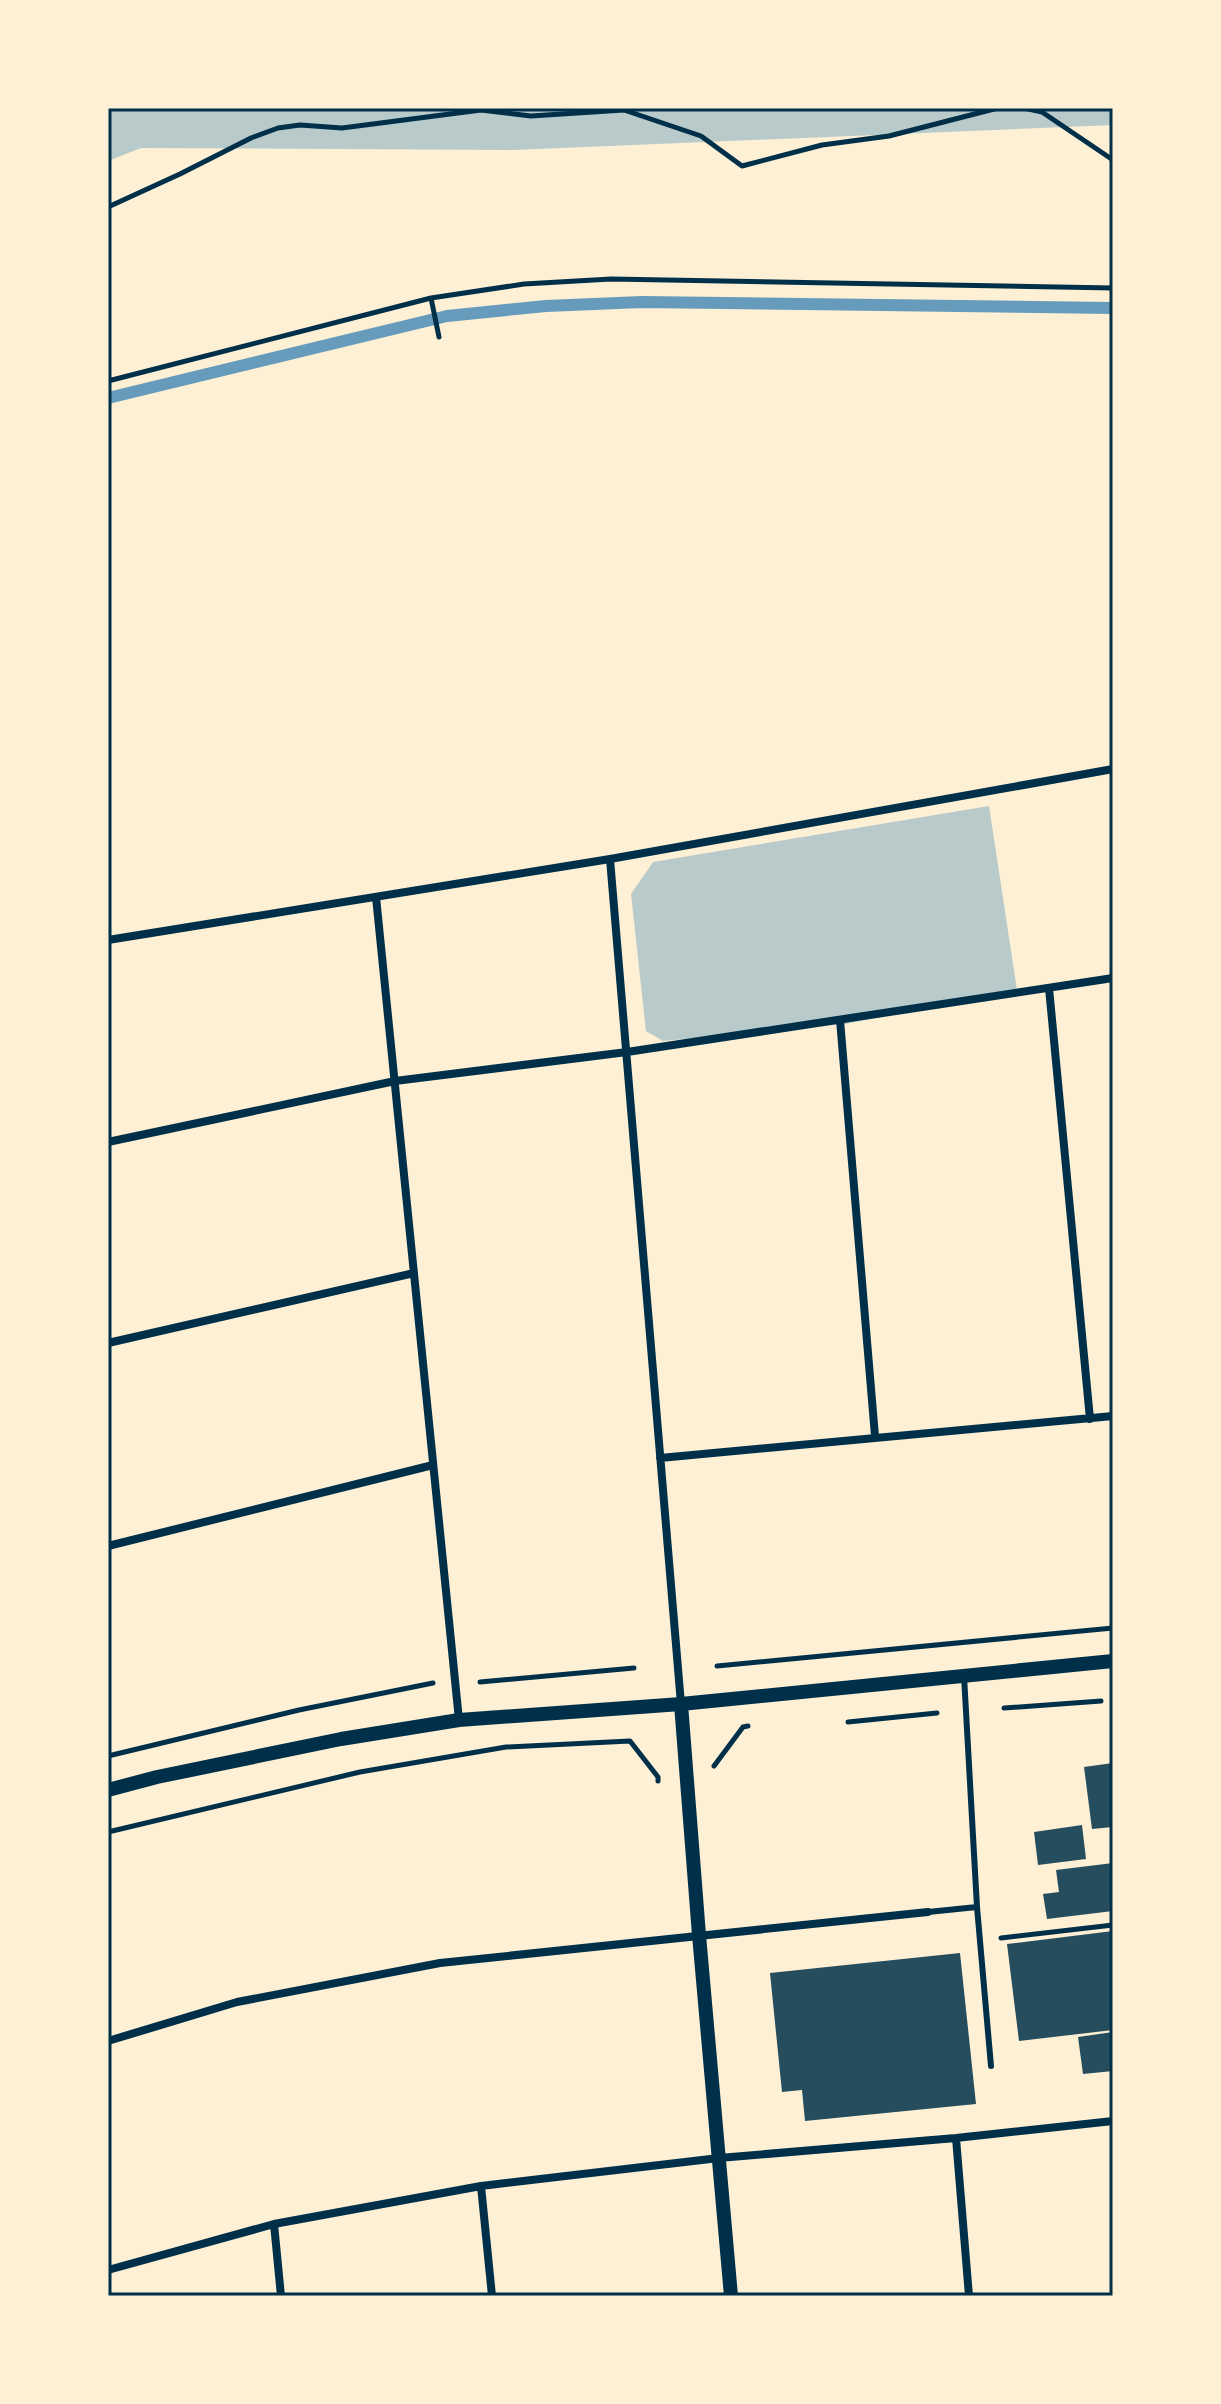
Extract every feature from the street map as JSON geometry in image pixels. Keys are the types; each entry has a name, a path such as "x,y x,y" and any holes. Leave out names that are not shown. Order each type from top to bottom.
{"street":[{"path":"108,940 610,859 1113,769"},
{"path":"610,859 731,2296"},
{"path":"376,897 459,1720"},
{"path":"108,1142 395,1081 627,1052 1113,978"},
{"path":"1049,988 1090,1419"},
{"path":"840,1020 875,1436"},
{"path":"108,1343 414,1273"},
{"path":"660,1458 1113,1416"},
{"path":"108,1546 433,1465"},
{"path":"108,1790 341,1739 459,1720 681,1704 1113,1661"},
{"path":"108,2041 237,2002 440,1963 928,1912"},
{"path":"108,2270 274,2224 481,2186 719,2158 1113,2121"},
{"path":"956,2138 969,2296"},
{"path":"481,2186 492,2296"},
{"path":"274,2224 281,2296"}],"lane":[{"path":"964,1676 977,1907 991,2066"},
{"path":"928,1912 977,1907"}],"path":[{"path":"108,207 251,138 278,128 300,125 342,128 481,110 531,116 624,110 701,136 742,166 822,145 889,136 998,108"},
{"path":"1024,108 1042,112 1113,160"},
{"path":"108,381 431,298 524,284 611,279 1113,288"},
{"path":"431,298 439,337"},
{"path":"717,1666 1113,1628"},
{"path":"480,1682 634,1668"},
{"path":"108,1756 299,1710 434,1683"},
{"path":"1004,1708 1101,1701"},
{"path":"848,1722 937,1713"},
{"path":"715,1780 714,1765 743,1727 759,1726"},
{"path":"108,1832 360,1772 506,1747 630,1741 658,1777 659,1792"},
{"path":"980,1941 1113,1925"}],"shaded area":[{"path":"108,108 1113,108 1113,125 513,150 141,148 108,161"},
{"path":"989,806 1017,990 845,1024 663,1041 646,1031 631,894 653,862"}],"building":[{"path":"1113,1763 1113,1827 1092,1829 1084,1767"},
{"path":"1082,1825 1086,1859 1038,1865 1034,1832"},
{"path":"1113,1863 1113,1911 1047,1919 1043,1894 1059,1892 1056,1870"},
{"path":"1113,1931 1113,2030 1019,2041 1007,1944"},
{"path":"960,1953 976,2104 805,2121 802,2090 782,2092 770,1973"},
{"path":"1113,2032 1113,2071 1083,2074 1078,2037"}],"waterway":[{"path":"108,398 447,316 546,306 642,302 1113,308"}]}
